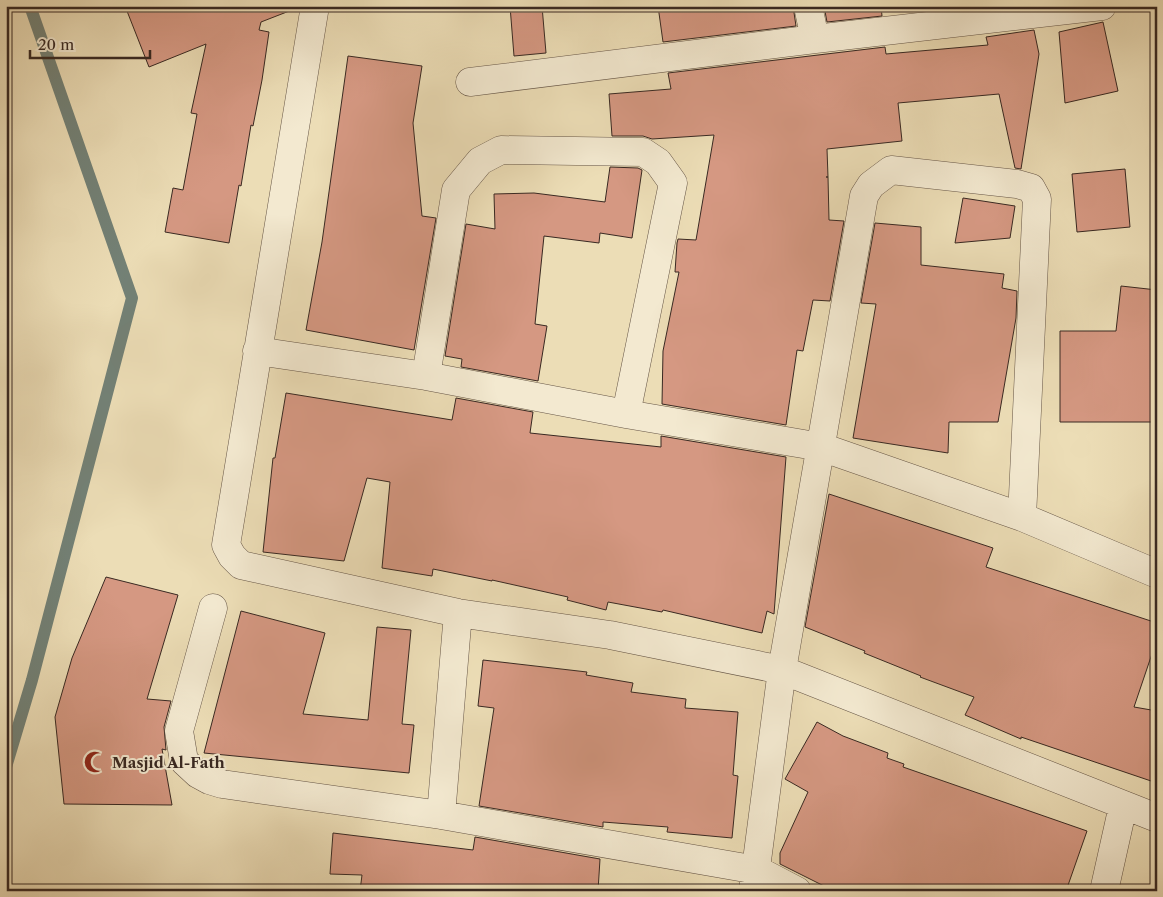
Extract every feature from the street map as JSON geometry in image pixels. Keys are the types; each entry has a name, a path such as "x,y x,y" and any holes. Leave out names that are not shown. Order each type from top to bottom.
{"street":[{"path":"315,6 226,546 241,565 458,613 610,635 782,670 1157,818"},
{"path":"808,6 815,39"},
{"path":"470,82 815,39 1102,6"},
{"path":"426,376 456,190 480,161 501,150 643,152 658,162 673,183 626,414"},
{"path":"755,881 782,670 864,196 872,185 891,170 1017,184 1031,188 1037,199 1022,517"},
{"path":"257,351 426,376 626,414 821,447 1022,517 1157,574"},
{"path":"213,608 178,731 184,761 209,780 222,784 441,815 797,891"},
{"path":"441,815 458,613"},
{"path":"1104,891 1123,806"}],"building":[{"path":"125,6 296,6 297,8 261,22 259,30 269,32 262,80 253,126 251,125 229,243 165,232 173,188 183,190 197,114 191,113 206,44 149,67"},
{"path":"510,6 542,6 546,53 514,56"},
{"path":"658,6 793,6 796,26 663,42"},
{"path":"824,6 881,6 882,16 827,22"},
{"path":"1103,22 1118,91 1065,103 1059,32"},
{"path":"1034,30 1039,54 1021,169 1015,168 999,94 898,103 902,141 827,149 829,220 844,221 830,301 813,300 803,351 797,350 786,425 662,404 663,351 679,272 675,272 677,243 678,239 696,240 714,135 652,139 643,136 612,136 609,94 671,89 668,73 885,47 886,54 988,45 986,37"},
{"path":"348,56 422,66 413,123 422,216 436,218 414,350 306,330 322,242"},
{"path":"610,167 638,168 642,170 632,238 600,233 599,243 544,236 535,324 547,326 538,381 461,367 462,359 445,356 466,224 495,229 494,194 534,193 605,202"},
{"path":"1125,169 1130,227 1077,232 1072,174"},
{"path":"963,198 1015,206 1010,238 955,243"},
{"path":"875,223 921,227 921,265 1004,274 1002,288 1017,291 1016,318 998,422 949,422 948,453 853,438 876,304 861,303"},
{"path":"1121,286 1157,290 1156,422 1060,422 1060,331 1116,331"},
{"path":"286,393 452,420 456,398 533,412 530,433 661,447 661,436 786,457 774,614 767,611 762,633 663,610 662,612 608,602 606,610 567,600 568,597 433,569 432,576 382,568 390,482 367,478 344,561 263,552 273,458 275,458"},
{"path":"829,494 993,548 986,567 1157,623 1157,639 1134,707 1157,711 1157,783 1021,737 1021,739 965,715 974,697 920,677 864,653 865,651 805,627"},
{"name":"Masjid Al-Fath","path":"106,577 178,595 147,699 171,701 164,727 166,750 162,749 172,805 64,804 55,717 72,658"},
{"path":"241,611 325,633 303,714 368,720 377,627 411,630 402,724 414,725 409,773 204,753"},
{"path":"483,660 587,672 586,675 633,683 631,692 686,699 685,708 738,712 733,775 738,776 732,838 667,832 668,827 603,822 603,827 479,806 494,708 478,706"},
{"path":"817,722 843,736 888,753 887,758 904,764 903,767 1087,831 1066,891 834,891 780,864 780,853 808,792 785,779"},
{"path":"333,833 473,850 475,837 600,859 598,891 360,891 362,875 330,874"}],"waterway":[{"path":"6,767 32,680 132,298 30,6"}],"place":[{"name":"Masjid Al-Fath","path":"95,762"}]}
